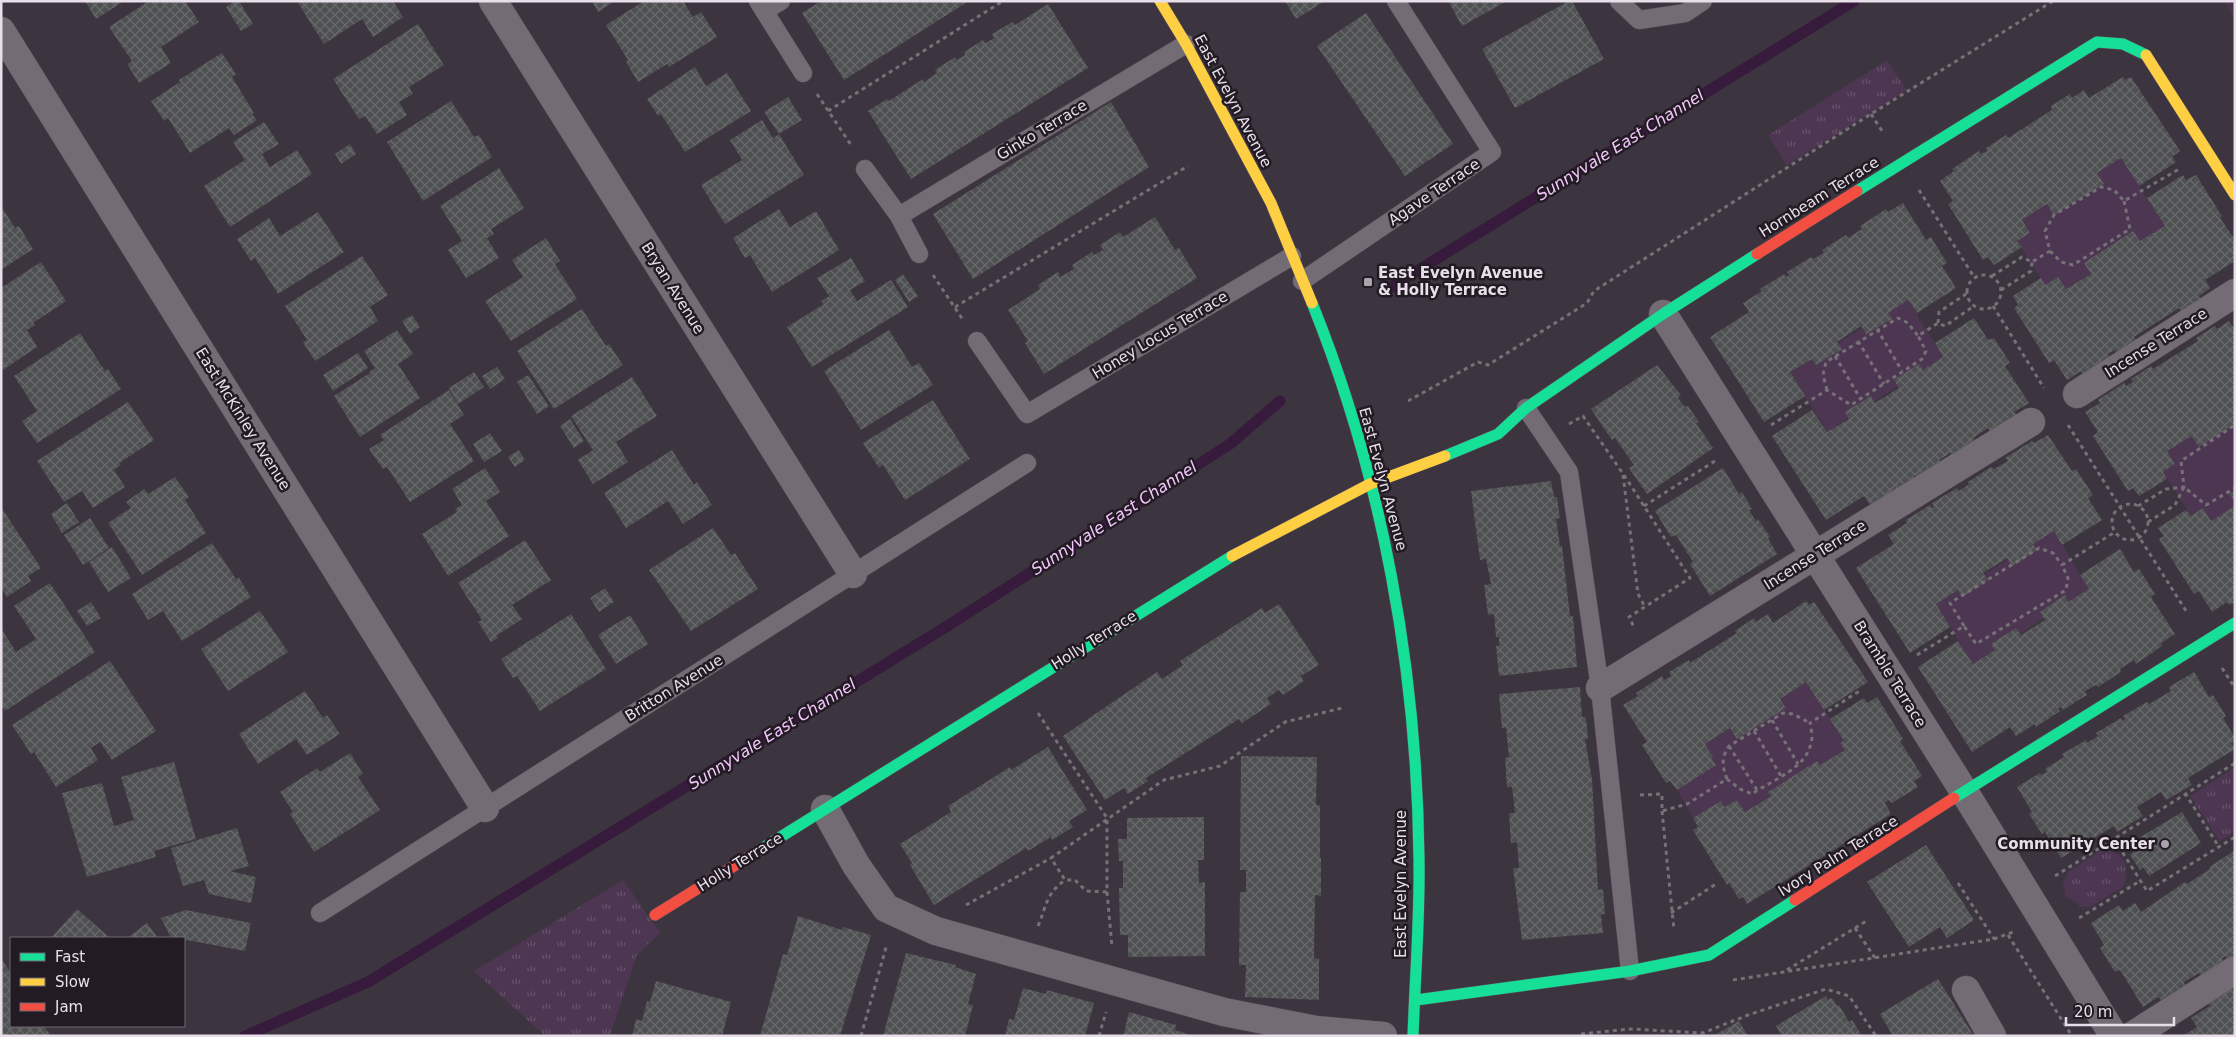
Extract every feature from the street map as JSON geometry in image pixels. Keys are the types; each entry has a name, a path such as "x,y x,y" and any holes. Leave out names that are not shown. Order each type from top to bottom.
{"street":[{"name":"Bryan Avenue","path":"492,1 853,574"},
{"name":"East Evelyn Avenue","path":"1160,1 1186,44 1271,203 1335,360 1384,533 1407,668 1418,828 1416,1000 1413,1036"},
{"name":"East McKinley Avenue","path":"1,30 485,808"},
{"name":"Hornbeam Terrace","path":"1370,484 1434,461 1498,434 1526,408 1663,314 1902,162 2097,42 2116,41 2132,46 2146,55 2235,196"},
{"name":"Incense Terrace","path":"2077,394 2235,293"},
{"name":"Bramble Terrace","path":"1663,314 1965,793 2114,1036"},
{"name":"Incense Terrace","path":"1600,688 2031,422"},
{"name":"Holly Terrace","path":"654,915 1226,559 1370,484"},
{"name":"Ivory Palm Terrace","path":"1416,1000 1630,971 1709,955 2235,623"},
{"path":"825,809 861,872 886,908 936,931 1224,1012 1316,1030 1382,1036"},
{"path":"2132,1036 2235,970"},
{"path":"1966,990 1992,1036"}],"lane":[{"path":"781,1 761,6 803,73"},
{"name":"Agave Terrace","path":"1302,280 1492,152 1396,1"},
{"path":"1619,1 1639,20 1685,13 1703,1"},
{"name":"Ginko Terrace","path":"899,216 1186,44"},
{"path":"866,168 899,216 918,254"},
{"name":"Honey Locus Terrace","path":"978,341 1027,414 1292,256"},
{"path":"1526,408 1570,472 1600,688 1630,971"},
{"name":"Britton Avenue","path":"320,913 1027,463"}],"path":[{"path":"828,110 1003,1"},
{"path":"1408,401 1478,362 1488,365 1587,303 1594,291 1871,114 2053,1"},
{"path":"803,73 866,168"},
{"path":"1871,114 1974,277"},
{"path":"2124,201 2207,152"},
{"path":"955,307 1188,166"},
{"path":"2101,188 2114,190 2124,201 2130,229 2073,265 2060,262 2050,251 2045,231 2054,215 2101,188"},
{"path":"2032,262 2050,251"},
{"path":"918,254 978,341"},
{"path":"1992,276 2022,257 2032,262"},
{"path":"2001,290 2031,271 2032,262"},
{"path":"1980,274 1992,276 1996,279 2001,290 1999,299 1993,306 1983,309 1974,306 1966,294 1967,284 1980,274"},
{"path":"1938,323 1938,312 1966,294"},
{"path":"1938,323 1944,326 1974,306"},
{"path":"1993,306 2046,390"},
{"path":"1898,318 1908,322 1918,336 1926,350 1922,359 1851,405 1827,390 1823,375 1826,362 1858,341 1898,318"},
{"path":"1918,336 1938,323"},
{"path":"1877,330 1902,371"},
{"path":"1858,341 1884,384"},
{"path":"1835,356 1860,398"},
{"path":"1644,506 1827,390"},
{"path":"2067,423 2235,688"},
{"path":"2148,522 2175,506 2184,487 2181,461 2235,425"},
{"path":"1623,474 1638,594 1645,607"},
{"path":"2138,506 2166,489 2184,487 2206,505 2235,488"},
{"path":"2129,504 2138,506 2143,510 2148,522 2146,530 2140,538 2128,540 2115,532 2113,516 2120,507 2129,504"},
{"path":"2062,565 2115,532"},
{"path":"2039,548 2054,553 2068,578 2066,590 1976,644 1964,626 1950,603 1992,575 2039,548"},
{"path":"1810,723 1964,626"},
{"path":"1020,686 1107,818 1107,892 1115,981"},
{"path":"936,931 962,906 1051,858 1164,780 1220,766 1285,722 1342,708"},
{"path":"1784,713 1793,714 1810,723 1812,741 1808,755 1799,765 1752,794 1740,789 1727,779 1722,764 1729,746 1784,713"},
{"path":"1772,720 1799,765"},
{"path":"1754,731 1781,776"},
{"path":"1729,746 1757,790"},
{"path":"2040,916 2051,878 2235,763"},
{"path":"1662,811 1687,804 1727,779"},
{"path":"1612,797 1662,794 1671,913 1678,962"},
{"path":"2185,794 2219,847"},
{"path":"2114,839 2147,891 2235,837"},
{"path":"1051,858 1065,880"},
{"path":"1014,952 1035,932 1046,907 1047,898 1054,888 1065,880 1075,880 1086,890 1107,892"},
{"path":"1728,980 1994,939 2008,935 2040,916 2077,919 2140,881"},
{"path":"1958,883 1994,939"},
{"path":"1671,913 1716,884"},
{"path":"861,1036 896,913"},
{"path":"1784,971 1868,920"},
{"path":"1856,928 1874,958"},
{"path":"2008,935 2072,1036"},
{"path":"1581,1034 1630,1030 1672,1034 1703,1033 1748,1015 1826,989 1849,996 1876,1036"}],"shaded area":[{"path":"2223,1 2235,1 2235,20"}],"green space":[{"path":"1887,60 1907,90 1787,165 1768,135"},
{"path":"2121,158 2165,226 2066,289 2045,285 2017,241 2030,233 2022,220"},
{"path":"1908,300 1943,357 1827,432 1790,372"},
{"path":"2235,409 2235,506 2211,521 2203,509 2191,516 2163,472 2175,464 2167,451"},
{"path":"2054,531 2089,589 1973,664 1936,604"},
{"path":"1806,682 1849,747 1745,812 1737,800 1724,807 1721,801 1693,818 1677,790 1715,765 1705,744"},
{"path":"2235,767 2235,831 2220,841 2190,796"},
{"path":"2100,851 2115,853 2124,861 2126,873 2123,887 2090,907 2082,907 2066,896 2063,883 2068,872"},
{"path":"623,880 660,933 637,955 610,1036 545,1036 474,971"}],"building":[{"path":"85,1 124,1 96,19"},
{"path":"149,1 185,1 199,22 161,47 171,63 139,83 127,64 132,61 109,27"},
{"path":"235,1 239,1 253,24 241,31 226,7"},
{"path":"300,1 393,1 403,17 373,37 362,19 324,44 298,3"},
{"path":"592,1 615,1 598,12"},
{"path":"644,1 683,1 693,17 701,12 717,37 669,67 667,64 638,82 626,62 628,60 606,25"},
{"path":"821,1 969,1 844,80 802,13"},
{"path":"1285,1 1325,1 1296,19"},
{"path":"1448,1 1507,1 1462,26"},
{"path":"1572,1 1604,59 1515,108 1482,49"},
{"path":"1048,4 1088,68 911,179 868,111 887,99 889,101 923,79 924,82 937,73 935,70 955,57 957,60 965,55 964,52 983,40 986,43 994,38 992,34 1012,22 1015,25"},
{"path":"1366,13 1453,144 1405,176 1317,46"},
{"path":"418,24 444,65 409,87 413,94 399,102 407,115 377,134 365,116 359,119 333,79"},
{"path":"222,53 236,74 232,77 257,120 234,135 229,128 190,153 168,118 164,121 151,101 180,82 179,80"},
{"path":"695,67 706,86 727,73 751,111 685,152 661,114 658,116 647,99"},
{"path":"2123,77 2125,80 2131,77 2180,151 2172,157 2176,162 2139,186 2121,158 2097,173 2104,184 2054,215 2047,204 2022,220 2030,233 2017,241 2022,247 1994,265 1988,257 1983,260 1948,204 1953,201 1940,181 1954,171 1952,169 1979,151 1981,154 1987,151 1986,148 2006,135 2008,138 2052,110 2051,106 2070,94 2072,98 2084,90 2089,98"},
{"path":"788,97 802,120 779,134 764,112"},
{"path":"451,101 474,137 479,135 492,157 423,201 387,142"},
{"path":"1111,102 1149,167 973,279 933,214"},
{"path":"762,120 773,138 779,134 804,175 725,224 701,185 742,160 730,140"},
{"path":"264,122 279,144 262,154 270,167 297,150 312,174 230,227 204,186 245,160 233,142"},
{"path":"350,144 356,154 341,164 335,154"},
{"path":"499,168 524,208 491,229 494,234 487,238 499,258 466,278 448,250 462,241 440,206"},
{"path":"2183,175 2186,180 2196,175 2222,216 2220,218 2235,240 2235,261 2205,280 2210,288 2199,296 2201,299 2181,311 2179,308 2134,337 2137,340 2116,353 2115,350 2108,354 2110,357 2083,374 2081,371 2067,380 2054,360 2049,363 2014,308 2018,305 2013,296 2041,278 2045,285 2058,277 2066,289 2091,274 2084,263 2133,231 2140,241 2165,226 2147,198"},
{"path":"1903,203 1926,240 1931,237 1947,263 1942,266 1956,288 1917,313 1908,300 1888,313 1892,319 1866,334 1861,326 1837,342 1842,349 1816,365 1812,359 1790,372 1805,396 1764,422 1710,337 1749,312 1743,303 1762,291 1760,289 1784,274 1786,277 1789,275 1787,272 1811,257 1813,259 1824,253 1822,250 1846,235 1848,238 1862,229 1860,226 1886,209 1888,212"},
{"path":"1,206 15,228 19,226 33,249 1,270"},
{"path":"779,209 790,227 816,211 839,250 772,292 750,255 745,258 733,238"},
{"path":"318,212 344,252 278,294 255,258 251,261 237,239 269,218 280,236"},
{"path":"1155,217 1175,250 1179,248 1197,278 1044,374 1025,343 1028,341 1008,310 1040,289 1038,285 1058,272 1060,277 1074,269 1072,265 1092,252 1094,255 1103,250 1100,245 1120,232 1123,237"},
{"path":"546,238 560,261 555,264 577,299 511,341 485,301 523,277 512,260"},
{"path":"362,256 388,295 370,307 378,321 315,361 303,342 307,340 285,306"},
{"path":"851,258 865,281 850,290 857,301 891,280 908,307 812,367 787,327 824,304 821,301 829,296 817,278"},
{"path":"41,262 66,301 33,323 35,325 27,330 37,347 3,370 1,367 1,288"},
{"path":"903,274 918,296 909,302 895,280"},
{"path":"582,309 606,346 609,344 623,365 554,409 517,351"},
{"path":"412,315 420,327 410,334 402,321"},
{"path":"1974,318 1988,340 1994,338 2010,363 2005,366 2029,403 2014,412 2017,415 1990,432 1988,428 1973,438 1976,441 1952,456 1950,453 1939,460 1942,463 1917,479 1915,475 1913,477 1915,480 1891,496 1889,493 1870,505 1864,496 1826,520 1772,436 1812,410 1827,432 1849,419 1845,412 1871,396 1875,403 1899,388 1894,380 1919,364 1923,370 1943,357 1935,343"},
{"path":"2229,321 2235,330 2235,424 2199,447 2192,436 2167,451 2175,464 2163,472 2167,479 2139,496 2133,488 2128,491 2093,436 2098,432 2085,412 2100,403 2098,400 2124,383 2126,386 2133,382 2131,379 2151,366 2153,369 2198,341 2196,338 2215,326 2217,329"},
{"path":"397,330 413,354 398,364 420,398 360,437 334,396 375,368 364,351"},
{"path":"889,330 912,367 919,363 933,385 861,430 824,371"},
{"path":"80,333 105,371 108,369 121,389 37,443 22,421 37,411 14,376"},
{"path":"358,353 368,368 333,391 323,375"},
{"path":"1657,365 1681,395 1678,398 1685,407 1688,406 1699,422 1696,423 1713,448 1647,494 1629,468 1634,465 1615,438 1612,440 1591,409"},
{"path":"497,367 505,379 490,389 482,376"},
{"path":"474,372 484,387 458,404 449,388"},
{"path":"528,375 549,406 537,414 517,382"},
{"path":"632,377 657,416 616,442 628,462 593,484 578,460 593,450 571,416"},
{"path":"449,390 464,415 450,424 474,461 410,502 387,467 383,469 369,449 384,440 380,435"},
{"path":"933,400 970,459 905,500 883,465 879,468 863,443"},
{"path":"128,402 154,440 119,463 121,465 114,470 125,487 93,508 82,491 64,502 37,461"},
{"path":"570,419 584,441 574,448 560,426"},
{"path":"490,433 502,451 484,462 473,444"},
{"path":"2048,435 2072,471 2076,469 2093,495 2088,498 2102,520 2062,545 2054,531 2033,544 2037,550 2012,566 2007,558 1983,573 1988,580 1962,597 1958,590 1936,604 1950,627 1910,653 1856,568 1894,544 1888,535 1907,523 1906,520 1930,505 1932,508 1934,507 1932,503 1957,488 1959,491 1969,484 1968,482 1991,467 1994,469 2008,461 2005,458 2032,441 2034,443"},
{"path":"519,450 525,460 515,467 508,457"},
{"path":"672,450 694,485 697,482 712,505 683,524 668,501 626,528 604,493"},
{"path":"485,468 500,492 486,501 509,536 448,576 422,534 457,512 455,509 462,505 452,489"},
{"path":"1723,468 1739,494 1742,492 1752,509 1749,510 1756,521 1758,519 1770,537 1768,538 1777,554 1710,596 1690,564 1693,562 1676,535 1671,537 1655,511"},
{"path":"175,477 189,497 185,500 206,533 142,575 108,523 131,508 126,502 144,489 148,494"},
{"path":"1551,481 1554,497 1557,497 1560,518 1556,519 1560,546 1562,546 1570,616 1573,616 1577,667 1499,676 1496,646 1499,646 1499,637 1496,637 1494,614 1488,615 1484,585 1491,584 1486,559 1480,560 1471,491"},
{"path":"2235,490 2235,502 2229,494"},
{"path":"67,503 79,522 62,533 51,514"},
{"path":"2235,506 2235,602 2229,605 2227,602 2212,612 2199,591 2194,594 2159,539 2164,536 2158,528 2186,510 2191,516 2203,508 2211,521"},
{"path":"1,507 41,568 28,576 31,581 7,597 1,588"},
{"path":"90,518 109,548 83,565 64,535"},
{"path":"713,528 731,555 735,553 758,589 691,631 649,570"},
{"path":"525,540 551,580 512,605 522,619 496,636 498,638 491,642 478,622 482,620 458,583"},
{"path":"212,543 236,579 239,578 251,597 182,641 163,611 148,620 132,594"},
{"path":"112,547 131,578 108,592 89,562"},
{"path":"2120,549 2134,572 2139,569 2155,594 2151,597 2175,634 2161,643 2162,646 2136,664 2134,660 2120,669 2121,672 2098,687 2096,685 2085,691 2087,695 2063,710 2061,707 2058,708 2060,711 2036,727 2035,724 2016,736 2010,727 1972,752 1918,667 1958,641 1973,664 1995,650 1991,644 2016,628 2021,635 2045,620 2040,612 2065,595 2068,602 2089,589 2080,575"},
{"path":"50,583 95,652 5,711 1,705 1,628 16,652 36,639 14,606"},
{"path":"605,588 614,602 599,612 590,598"},
{"path":"1806,601 1809,605 1814,602 1868,682 1824,710 1806,682 1780,699 1786,708 1737,739 1730,728 1705,744 1716,765 1677,790 1670,781 1666,783 1642,745 1647,742 1623,705 1638,696 1636,693 1662,676 1664,680 1671,676 1669,672 1689,660 1690,663 1737,633 1735,631 1754,618 1756,622 1768,614 1773,623"},
{"path":"91,602 101,618 87,626 77,611"},
{"path":"1279,604 1319,665 1301,676 1304,681 1283,695 1279,690 1267,698 1271,704 1242,723 1239,719 1146,778 1148,781 1128,794 1124,788 1105,800 1063,736 1157,672 1162,679 1183,665 1180,661 1262,608 1265,613"},
{"path":"260,611 288,652 228,691 201,649"},
{"path":"571,614 606,669 540,711 517,676 513,678 501,659"},
{"path":"630,615 648,644 616,664 598,635"},
{"path":"110,661 156,731 112,760 100,742 91,748 98,760 56,787 34,752 31,754 12,725"},
{"path":"2194,672 2209,697 2213,695 2226,716 2223,718 2235,738 2235,741 2231,743 2235,749 2188,778 2192,785 2166,800 2161,792 2137,807 2143,816 2117,832 2114,826 2061,858 2045,832 2042,834 2029,814 2032,812 2017,787 2040,773 2041,775 2047,772 2045,769 2064,757 2062,754 2086,740 2087,743 2098,736 2096,733 2121,718 2122,721 2125,719 2123,716 2171,691 2169,687"},
{"path":"1580,687 1582,717 1586,717 1588,739 1585,739 1592,779 1598,890 1603,889 1605,914 1601,915 1603,933 1522,940 1513,868 1519,868 1517,842 1511,843 1509,813 1515,813 1512,787 1507,787 1505,758 1509,757 1506,727 1502,728 1499,694"},
{"path":"305,691 323,718 327,715 340,734 307,755 296,739 258,764 239,734"},
{"path":"1877,697 1903,739 1900,741 1922,776 1914,781 1918,787 1892,803 1889,800 1885,803 1891,814 1747,904 1743,897 1739,899 1729,883 1727,885 1693,830 1698,827 1693,818 1721,801 1724,807 1737,800 1745,812 1771,796 1768,792 1817,761 1820,765 1845,750 1840,743 1844,741 1830,719 1864,698 1867,703"},
{"path":"1048,747 1087,810 1069,821 1073,827 1052,840 1051,837 1028,851 1026,848 934,905 900,844 951,812 948,806 1010,767 1011,770"},
{"path":"350,753 363,774 358,777 380,810 314,852 290,814 293,812 280,792 317,768 320,772"},
{"path":"1241,756 1317,757 1316,805 1320,805 1321,896 1315,895 1314,958 1319,959 1319,1000 1245,997 1246,965 1239,965 1240,892 1246,892 1246,870 1240,870"},
{"path":"174,762 196,839 154,851 156,857 87,877 62,793 102,783 114,826 134,820 121,777"},
{"name":"Community Center","path":"2182,812 2201,843 2149,876 2143,867 2140,870 2130,855 2134,852 2129,844"},
{"path":"1204,817 1204,860 1198,860 1199,883 1205,882 1205,956 1128,957 1128,935 1120,935 1119,888 1123,888 1123,861 1119,861 1118,839 1127,839 1127,818"},
{"path":"237,828 249,866 230,871 256,877 251,903 209,894 204,880 183,886 171,848"},
{"path":"1926,845 1974,920 1947,938 1940,927 1909,947 1867,882"},
{"path":"2234,851 2235,954 2227,959 2226,956 2222,958 2224,961 2201,976 2199,973 2184,982 2185,985 2161,1000 2158,997 2143,1007 2120,970 2115,972 2100,948 2104,945 2091,923 2119,905 2123,911 2135,903 2141,912 2185,882 2187,884 2210,869 2209,867"},
{"path":"77,909 109,937 52,937"},
{"path":"186,910 251,923 245,951 187,940 185,941 185,937 170,937 161,918"},
{"path":"798,916 842,930 843,927 871,935 840,1036 760,1036 783,954 787,955"},
{"path":"147,923 157,937 128,937"},
{"path":"906,953 956,965 955,967 976,974 968,1004 973,1005 965,1036 883,1036"},
{"path":"3,961 10,972 10,1027 45,1027 51,1036 1,1036 1,963"},
{"path":"1938,979 1974,1036 1893,1036 1880,1014"},
{"path":"656,981 731,1002 722,1036 632,1036 636,1019 642,1021 647,1001 650,1002"},
{"path":"1023,988 1046,994 1047,990 1094,1003 1085,1036 1005,1036 1009,1019 1014,1020"},
{"path":"2232,988 2235,992 2235,1036 2183,1036 2197,1027 2191,1018 2210,1006 2208,1003"},
{"path":"1826,996 1828,1000 1832,998 1837,1006 1839,1005 1849,1022 1852,1020 1862,1036 1782,1036 1776,1026"},
{"path":"1129,1012 1176,1025 1175,1030 1193,1036 1123,1036"},
{"path":"1739,1021 1748,1036 1713,1036"}],"waterway":[{"name":"Sunnyvale East Channel","path":"1386,290 1854,1"},
{"name":"Sunnyvale East Channel","path":"245,1036 368,982 949,625 1230,444 1280,401"}],"traffic: fast":[{"path":"1857,191 2097,42 2123,44 2146,55"},
{"path":"1445,456 1498,434 1526,408 1663,314 1757,254"},
{"path":"1312,303 1337,370 1377,506 1403,646 1417,788 1419,859 1413,1036"},
{"path":"758,851 1232,556"},
{"path":"1954,798 2235,623"},
{"path":"1416,1000 1630,971 1709,955 1795,900"}],"traffic: slow":[{"path":"1160,1 1186,44 1271,203 1312,303"},
{"path":"2146,55 2235,195"},
{"path":"1232,556 1370,484 1445,456"}],"traffic: jam":[{"path":"1757,254 1857,191"},
{"path":"1795,900 1954,798"},
{"path":"655,915 758,851"}],"place":[{"name":"East Evelyn Avenue & Holly Terrace","path":"1368,282"},
{"name":"Community Center","path":"2165,844"}]}
